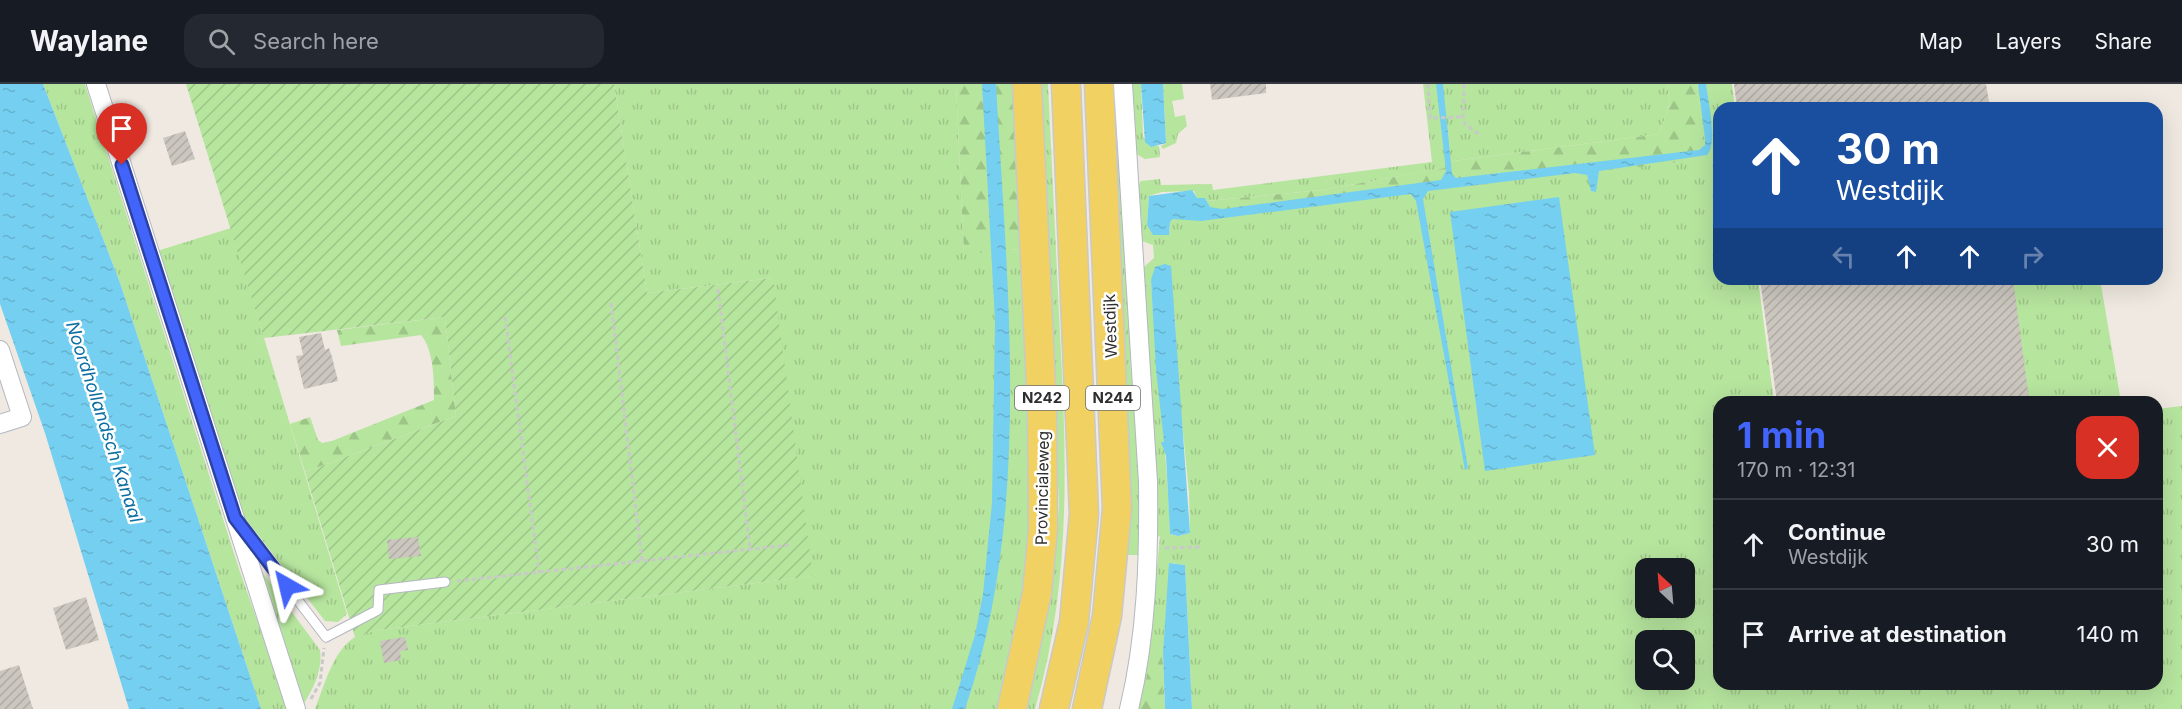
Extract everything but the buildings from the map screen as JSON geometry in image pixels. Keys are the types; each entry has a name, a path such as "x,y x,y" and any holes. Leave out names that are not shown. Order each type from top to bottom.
{"main road":[{"name":"Provincialeweg","path":"1012,709 1037,593 1043,529 1042,408 1027,84"},
{"name":"N242","path":"1054,709 1074,622 1084,514 1066,84"},
{"name":"Westdijk","path":"1087,709 1107,616 1117,509 1099,84"}],"street":[{"path":"96,84 235,518 304,705"},
{"name":"Westdijk","path":"1123,84 1148,482 1148,548 1143,626 1129,709"},
{"path":"0,350 22,417 0,424"}],"lane":[{"path":"235,518 326,637 378,610 379,590 445,582"}],"path":[{"path":"1428,84 1430,118 1463,117"},
{"path":"1464,84 1463,117 1465,124 1480,136"},
{"path":"718,289 750,549"},
{"path":"611,303 642,561"},
{"path":"505,317 539,572"},
{"path":"445,582 789,545"},
{"path":"1148,548 1200,547"},
{"path":"304,705 320,683 326,637"}],"green space":[{"path":"43,84 85,84 238,566 288,709 261,709 119,280"},
{"path":"186,84 614,84 647,293 773,278 813,576 378,630 355,637 305,472 456,416 445,317 264,338"},
{"path":"614,84 956,84 964,253 1020,249 1032,488 1023,609 998,709 315,709 330,670 347,643 355,637 378,630 812,576 772,278 647,293"},
{"path":"956,84 1013,84 1020,249 964,254"},
{"path":"1037,84 1048,84 1065,476 1061,570 1055,616 1047,663 1035,709 1026,709 1048,607 1059,503"},
{"path":"1109,84 1117,84 1131,373 1139,439 1141,555 1124,555"},
{"path":"1129,84 1141,84 1143,136 1148,145 1159,146 1160,157 1145,159 1136,154"},
{"path":"1163,84 1182,84 1184,99 1172,101 1175,117 1185,115 1187,126 1178,134 1176,143 1163,149 1161,146 1166,143"},
{"path":"1423,84 1667,84 1670,104 1659,134 1445,162 1446,168 1322,190 1207,201 1205,198 1197,199 1194,191 1162,192 1149,196 1147,225 1169,235 1170,222 1173,219 1706,158 1697,84 1732,84 1734,102 1713,102 1713,285 1759,285 1773,396 1713,396 1713,690 2163,690 2163,408 2182,406 2182,709 1192,709 1185,565 1170,563 1163,652 1165,709 1138,709 1151,628 1160,537 1154,533 1138,277 1144,267 1154,258 1153,245 1139,240 1137,187 1141,181 1160,179 1161,185 1212,184 1213,190 1432,162","holes":["1151,280 1175,318 1177,372 1189,493 1190,533 1178,536 1170,534"]},
{"path":"1667,84 1697,84 1707,158 1584,174 1451,185 1187,219 1207,201 1322,190 1445,168 1445,162 1659,134 1670,104"},
{"path":"231,228 347,614 338,622 325,621 244,517 157,251"},
{"path":"2013,285 2101,285 2120,396 2027,396"},
{"path":"445,317 456,416 305,472 290,424 310,417 318,440 322,443 434,400 431,357 421,335 341,346 337,330"},
{"path":"254,561 320,650 318,673 313,688 301,708"},
{"path":"1151,657 1162,657 1163,709 1140,709"}],"water":[{"name":"Noordhollandsch Kanaal","path":"0,84 43,84 119,280 261,709 129,709 45,433 0,304"},
{"path":"982,84 996,84 1009,320 1008,479 1000,558 986,634 965,709 952,709 975,635 983,594 992,503 995,321"},
{"path":"1141,84 1163,84 1166,143 1151,147 1145,142"},
{"path":"1436,84 1443,84 1452,174 1456,178 1699,150 1705,145 1705,139 1698,84 1706,84 1712,132 1712,142 1707,155 1599,171 1596,192 1591,191 1587,175 1575,173 1428,191 1423,199 1468,468 1465,470 1416,201 1411,194 1201,221 1173,219 1170,222 1169,235 1153,235 1147,225 1149,196 1192,190 1197,198 1205,198 1210,207 1222,209 1441,180 1446,171"},
{"path":"1559,197 1595,455 1485,471 1450,212"},
{"path":"1165,264 1171,266 1190,533 1178,536 1170,534 1166,456 1161,442 1164,442 1156,370 1151,280 1155,267"},
{"path":"1169,563 1185,565 1192,709 1165,709 1163,652"}],"route":[{"path":"122,165 235,518 287,586"}]}
